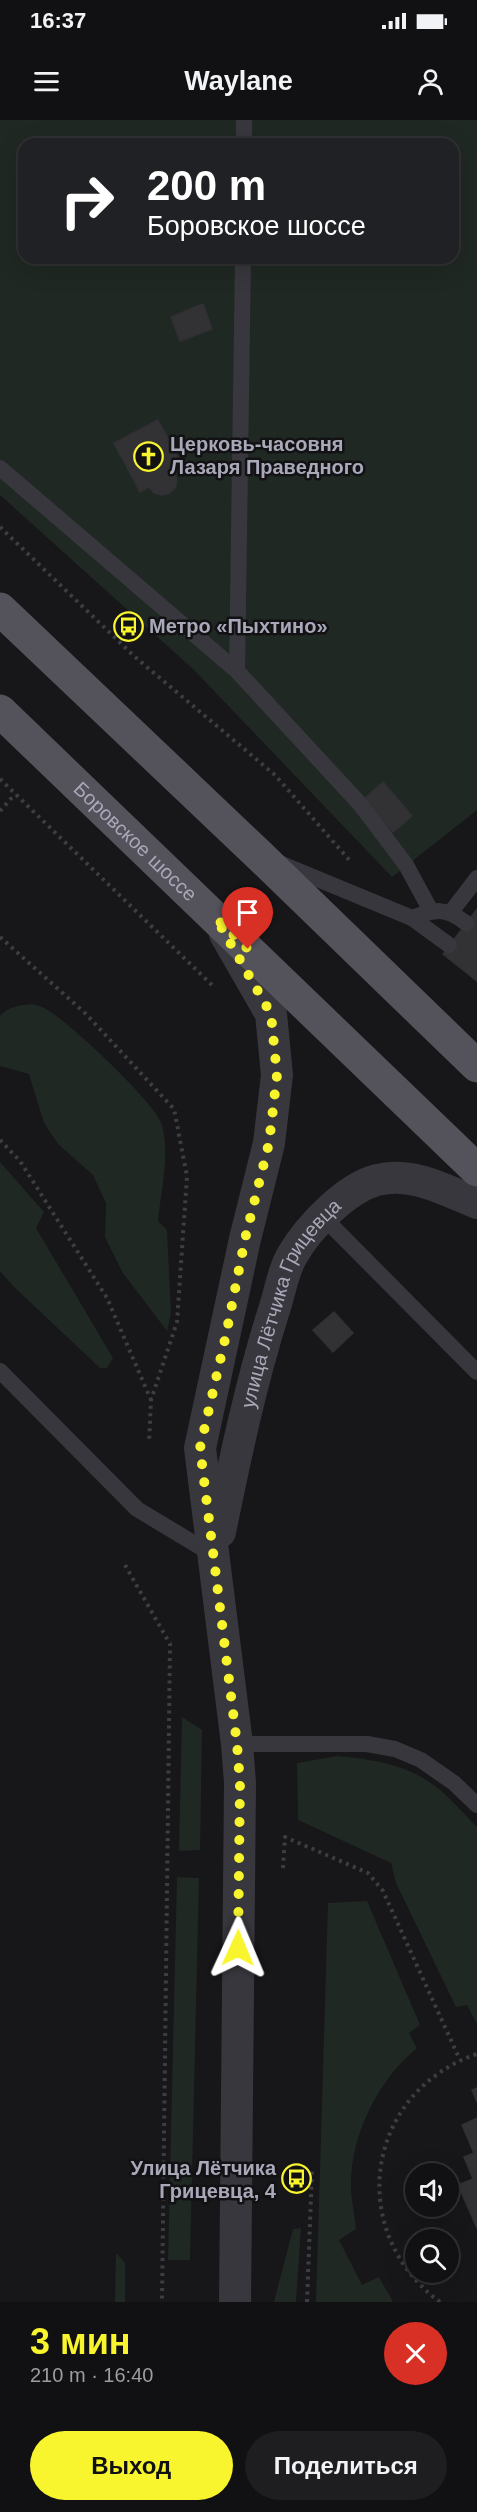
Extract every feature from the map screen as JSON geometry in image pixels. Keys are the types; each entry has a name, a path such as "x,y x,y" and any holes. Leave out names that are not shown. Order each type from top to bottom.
{"main road":[{"path":"0,609 477,1066"},
{"name":"Боровское шоссе","path":"0,711 477,1170"}],"street":[{"name":"улица Лётчика Грицевца","path":"216,918 271,1014 277,1075 269,1143 245,1239 200,1448 237,1744 240,1867 235,2302"},
{"name":"улица Лётчика Грицевца","path":"215,1557 234,1461 263,1344 292,1256 322,1216 340,1200 376,1180 414,1178 477,1203"}],"lane":[{"path":"244,120 244,138"},
{"path":"237,671 243,264"},
{"path":"0,468 237,671 360,804 406,865 431,911"},
{"path":"259,855 412,918 449,945"},
{"path":"451,912 477,878"},
{"path":"412,918 431,911 451,912 466,923"},
{"path":"322,1216 477,1372"},
{"path":"0,1371 137,1509 215,1557"},
{"path":"237,1744 367,1744 395,1749 421,1760 454,1783 477,1806"}],"path":[{"path":"0,527 135,657 275,775 354,865"},
{"path":"0,780 217,990"},
{"path":"0,811 15,794"},
{"path":"0,937 86,1014 174,1109 187,1176 177,1322 151,1400 149,1443"},
{"path":"0,1140 20,1161 106,1298 151,1400"},
{"path":"125,1565 170,1644 162,2302"},
{"path":"283,1868 285,1837 368,1873 383,1891 460,2060"},
{"path":"438,2302 412,2277 398,2258 388,2236 381,2214 380,2168 385,2145 406,2103 440,2071 477,2054"},
{"path":"307,2302 312,2170"}],"shaded area":[{"path":"0,120 477,120 477,810 392,877 193,669 0,495"},
{"path":"33,1004 57,1017 91,1045 144,1099 162,1125 165,1161 158,1221 167,1230 171,1313 167,1331 123,1273 105,1237 106,1203 93,1175 58,1144 44,1123 29,1074 0,1066 0,1016 11,1008"},
{"path":"0,1162 44,1212 36,1228 113,1358 107,1368 100,1368 0,1271"},
{"path":"182,1717 202,1730 200,1850 179,1851"},
{"path":"338,1756 392,1765 417,1775 440,1790 477,1827 477,2024 467,2005 456,2007 396,1883 391,1863 298,1820 297,1763"},
{"path":"177,1877 199,1878 190,2260 168,2260"},
{"path":"367,1901 420,2025 409,2033 417,2048 390,2076 369,2110 361,2129 352,2168 351,2192 356,2229 339,2240 362,2285 379,2277 393,2302 316,2302 328,1903"},
{"path":"301,2228 296,2302 274,2302 293,2229"},
{"path":"116,2253 125,2263 125,2302 115,2302"}],"building":[{"path":"203,304 212,329 180,341 171,317"},
{"name":"Церковь-часовня Лазаря Праведного","path":"158,420 184,468 175,474 177,481 175,488 162,495 154,493 149,487 140,492 114,443"},
{"path":"383,782 412,816 393,832 364,799"},
{"path":"477,909 477,981 443,954"},
{"path":"334,1312 353,1333 333,1352 313,1330"},
{"path":"477,2088 477,2102 472,2090"},
{"path":"477,2118 477,2228 459,2187 459,2185 473,2179 464,2157 474,2153 462,2125"}],"place":[{"name":"Церковь-часовня Лазаря Праведного","path":"149,456"},
{"name":"Метро «Пыхтино»","path":"128,626"},
{"name":"Улица Лётчика Грицевца, 4","path":"297,2179"}],"route":[{"path":"238,1948 240,1783 215,1557 200,1448 245,1239 269,1143 277,1075 271,1014 216,918 248,949"}]}
